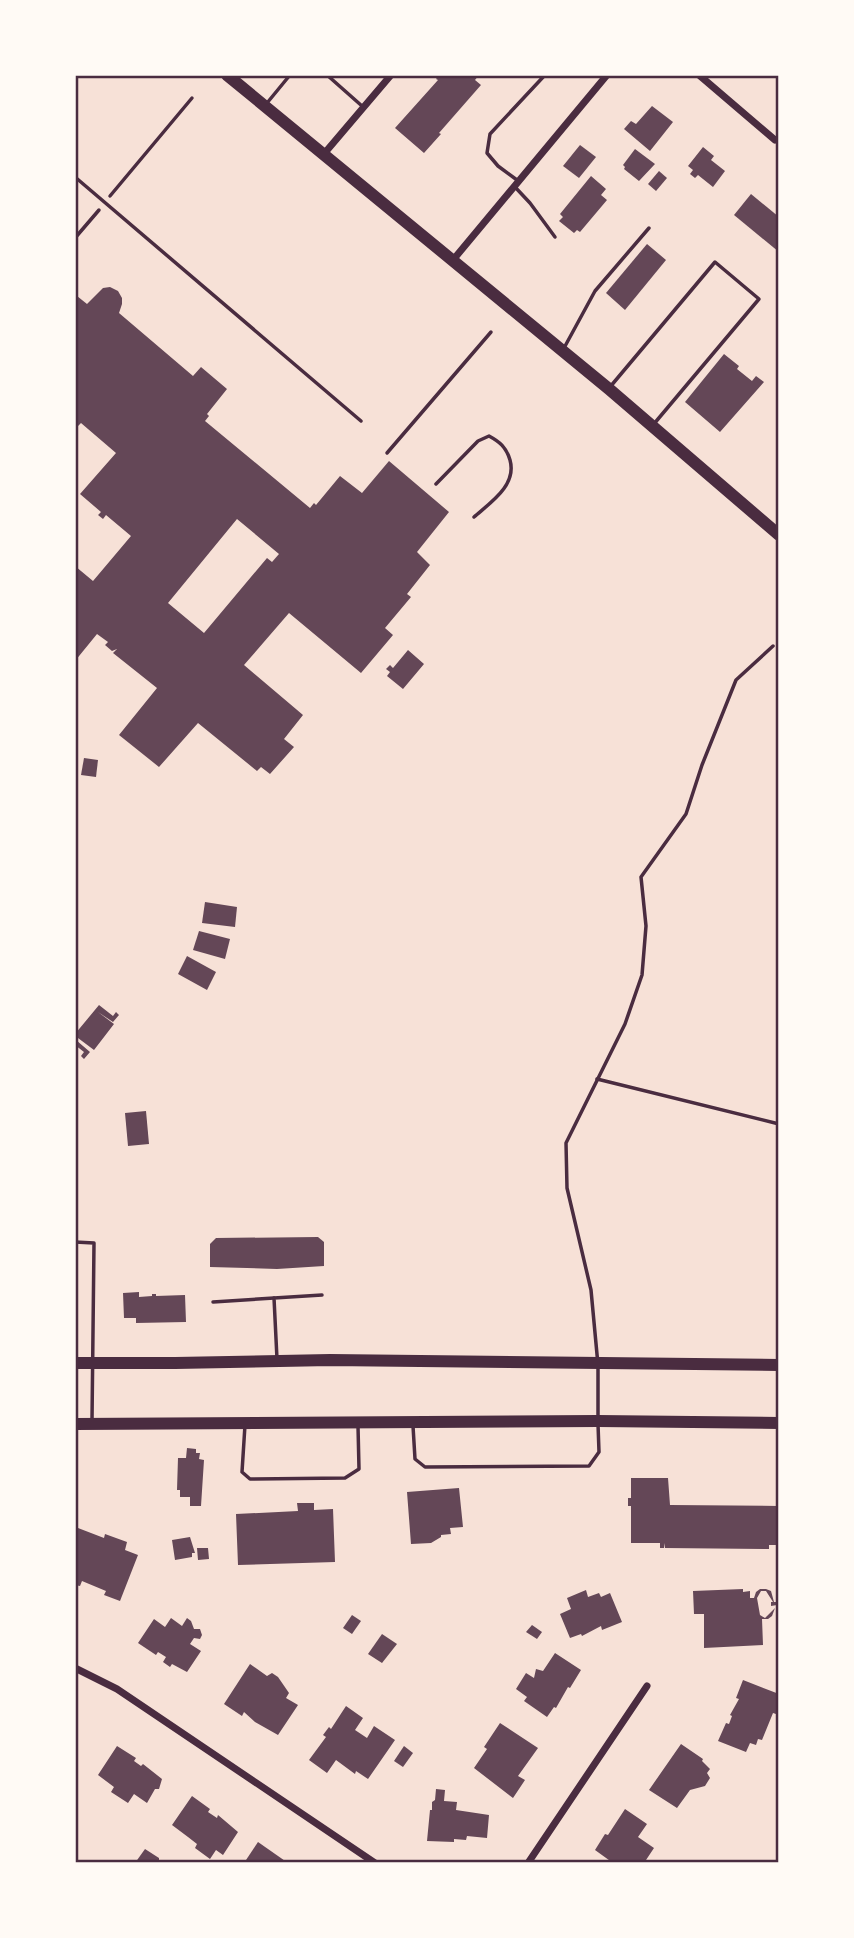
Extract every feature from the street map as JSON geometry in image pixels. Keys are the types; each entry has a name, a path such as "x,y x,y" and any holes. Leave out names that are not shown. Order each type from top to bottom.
{"main road":[{"path":"227,75 609,388 777,530"},
{"path":"75,1363 330,1360 779,1365"},
{"path":"75,1424 598,1421 779,1423"}],"street":[{"path":"323,155 390,75"},
{"path":"453,260 607,75"},
{"path":"699,75 777,141"},
{"path":"75,1668 117,1689 375,1863"},
{"path":"528,1863 647,1686"}],"lane":[{"path":"264,106 290,75"},
{"path":"327,75 364,107"},
{"path":"545,75 490,134 487,153 517,184 555,237"},
{"path":"75,177 361,421"},
{"path":"562,350 595,291 649,228"},
{"path":"609,388 715,262 750,291 759,299 652,425"},
{"path":"436,484 478,441 489,436 498,440 507,450 512,468 508,484 474,517"},
{"path":"413,1422 415,1459 425,1467 589,1466 599,1452 598,1365 591,1290 566,1188 566,1143 625,1024 642,975 646,926 641,877 686,814 702,765 736,680 773,646"},
{"path":"597,1079 779,1124"},
{"path":"75,1242 94,1242 92,1424"},
{"path":"214,1303 322,1295"},
{"path":"274,1298 278,1361"},
{"path":"245,1423 242,1472 250,1479 345,1478 359,1469 358,1422"}],"path":[{"path":"75,238 192,98"},
{"path":"387,453 491,332"}],"building":[{"path":"439,75 479,75 475,80 481,85 424,153 395,128 438,80 436,79"},
{"path":"652,106 673,122 650,151 624,129 631,121 636,124"},
{"path":"580,145 596,157 579,178 563,166"},
{"path":"703,147 714,156 711,160 725,171 713,187 698,175 695,178 690,174 693,170 688,166"},
{"path":"635,149 655,164 639,181 624,169 623,165"},
{"path":"659,171 667,178 656,191 648,184"},
{"path":"591,176 606,189 601,195 607,200 580,232 577,230 574,233 559,221 563,217 560,214"},
{"path":"751,194 779,217 779,252 734,215"},
{"path":"647,244 666,260 625,310 606,293"},
{"path":"110,287 118,291 122,298 119,313 193,376 201,367 227,389 207,414 209,416 205,421 310,508 314,503 316,505 340,476 362,493 389,461 449,512 417,552 430,565 407,594 411,597 385,628 393,635 361,673 289,613 244,665 303,715 284,739 294,747 270,774 261,767 257,771 198,723 159,767 119,735 157,688 113,653 117,649 112,651 105,645 108,642 97,634 75,661 75,566 93,581 131,536 106,515 103,519 98,515 101,512 80,494 116,453 81,423 78,426 75,424 75,298 77,296 87,304 103,288","holes":["237,519 279,554 272,562 267,558 204,633 168,603"]},
{"path":"724,354 752,381 756,376 764,382 720,432 685,402"},
{"path":"408,650 424,664 403,689 387,676 390,672 386,669 390,665 393,668"},
{"path":"84,758 98,760 96,777 81,775"},
{"path":"205,902 237,907 235,927 202,923"},
{"path":"199,931 230,939 225,959 193,950"},
{"path":"187,956 216,972 207,990 178,974"},
{"path":"99,1005 113,1016 116,1012 119,1015 113,1022 98,1012 114,1024 94,1050 78,1038 76,1040 90,1052 84,1059 81,1056 84,1052 75,1045 75,1034"},
{"path":"146,1111 149,1144 128,1146 125,1113"},
{"path":"318,1237 324,1242 324,1266 277,1269 210,1267 210,1244 216,1238"},
{"path":"139,1292 139,1297 152,1294 185,1295 186,1322 136,1323 136,1318 124,1318 123,1293"},
{"path":"187,1448 196,1449 196,1453 200,1453 199,1459 204,1460 201,1506 190,1506 190,1497 180,1497 180,1490 177,1490 178,1458 186,1458"},
{"path":"631,1478 668,1478 670,1505 779,1506 779,1545 769,1545 769,1549 665,1548 665,1543 664,1548 660,1548 660,1543 631,1543 631,1506 628,1506 628,1498 631,1498"},
{"path":"459,1488 463,1527 450,1528 451,1534 441,1535 431,1543 411,1544 407,1492"},
{"path":"297,1503 314,1503 314,1510 333,1509 335,1562 238,1565 236,1514 298,1511"},
{"path":"78,1528 104,1538 105,1534 127,1542 125,1550 138,1555 120,1601 104,1595 106,1591 82,1581 80,1586 75,1585 75,1536"},
{"path":"190,1537 195,1553 192,1553 192,1557 175,1560 172,1540"},
{"path":"197,1548 208,1548 209,1559 198,1560"},
{"path":"743,1589 743,1592 750,1591 750,1598 754,1598 760,1589 766,1589 771,1591 774,1602 777,1602 777,1605 771,1606 773,1602 766,1591 761,1591 757,1598 760,1615 765,1618 775,1608 772,1616 762,1619 763,1645 704,1648 704,1614 694,1614 693,1591"},
{"path":"586,1590 588,1597 599,1593 601,1597 610,1593 622,1622 602,1630 601,1626 582,1636 581,1634 570,1638 560,1614 571,1609 567,1598"},
{"path":"352,1615 361,1621 352,1634 343,1628"},
{"path":"171,1618 182,1626 187,1618 194,1629 200,1629 202,1635 200,1639 194,1638 190,1644 201,1651 187,1672 172,1664 170,1667 163,1662 166,1657 158,1652 156,1655 138,1643 154,1619 165,1627"},
{"path":"532,1625 542,1632 537,1639 526,1632"},
{"path":"382,1634 397,1644 382,1663 368,1654"},
{"path":"555,1653 581,1670 547,1717 524,1701 527,1697 516,1689 526,1673 534,1678 536,1669 543,1671"},
{"path":"250,1664 267,1676 272,1673 278,1677 289,1693 286,1698 298,1705 278,1735 255,1722 244,1712 242,1716 224,1704"},
{"path":"743,1680 779,1694 779,1715 773,1713 762,1740 758,1739 756,1745 750,1743 746,1752 718,1741 726,1723 729,1724"},
{"path":"346,1706 363,1718 355,1730 367,1738 374,1726 395,1740 368,1779 356,1771 355,1774 336,1760 327,1773 309,1760 326,1737 323,1735 329,1727 331,1729"},
{"path":"500,1723 538,1748 518,1776 525,1780 513,1798 474,1768"},
{"path":"681,1744 703,1759 710,1769 707,1773 710,1778 705,1786 690,1790 677,1808 649,1790"},
{"path":"117,1746 162,1779 159,1789 155,1789 147,1803 134,1794 128,1803 111,1792 114,1787 98,1775"},
{"path":"404,1746 413,1753 403,1767 394,1761"},
{"path":"436,1789 445,1790 444,1801 457,1802 456,1810 489,1815 487,1838 467,1836 466,1840 454,1839 454,1842 427,1841 430,1810"},
{"path":"192,1796 210,1809 208,1812 217,1818 218,1815 238,1832 223,1855 216,1850 210,1859 195,1848 197,1844 172,1825"},
{"path":"625,1809 647,1824 638,1837 654,1848 644,1863 613,1863 595,1850"},
{"path":"258,1842 288,1863 244,1863"},
{"path":"145,1849 159,1858 159,1863 135,1863"}]}
